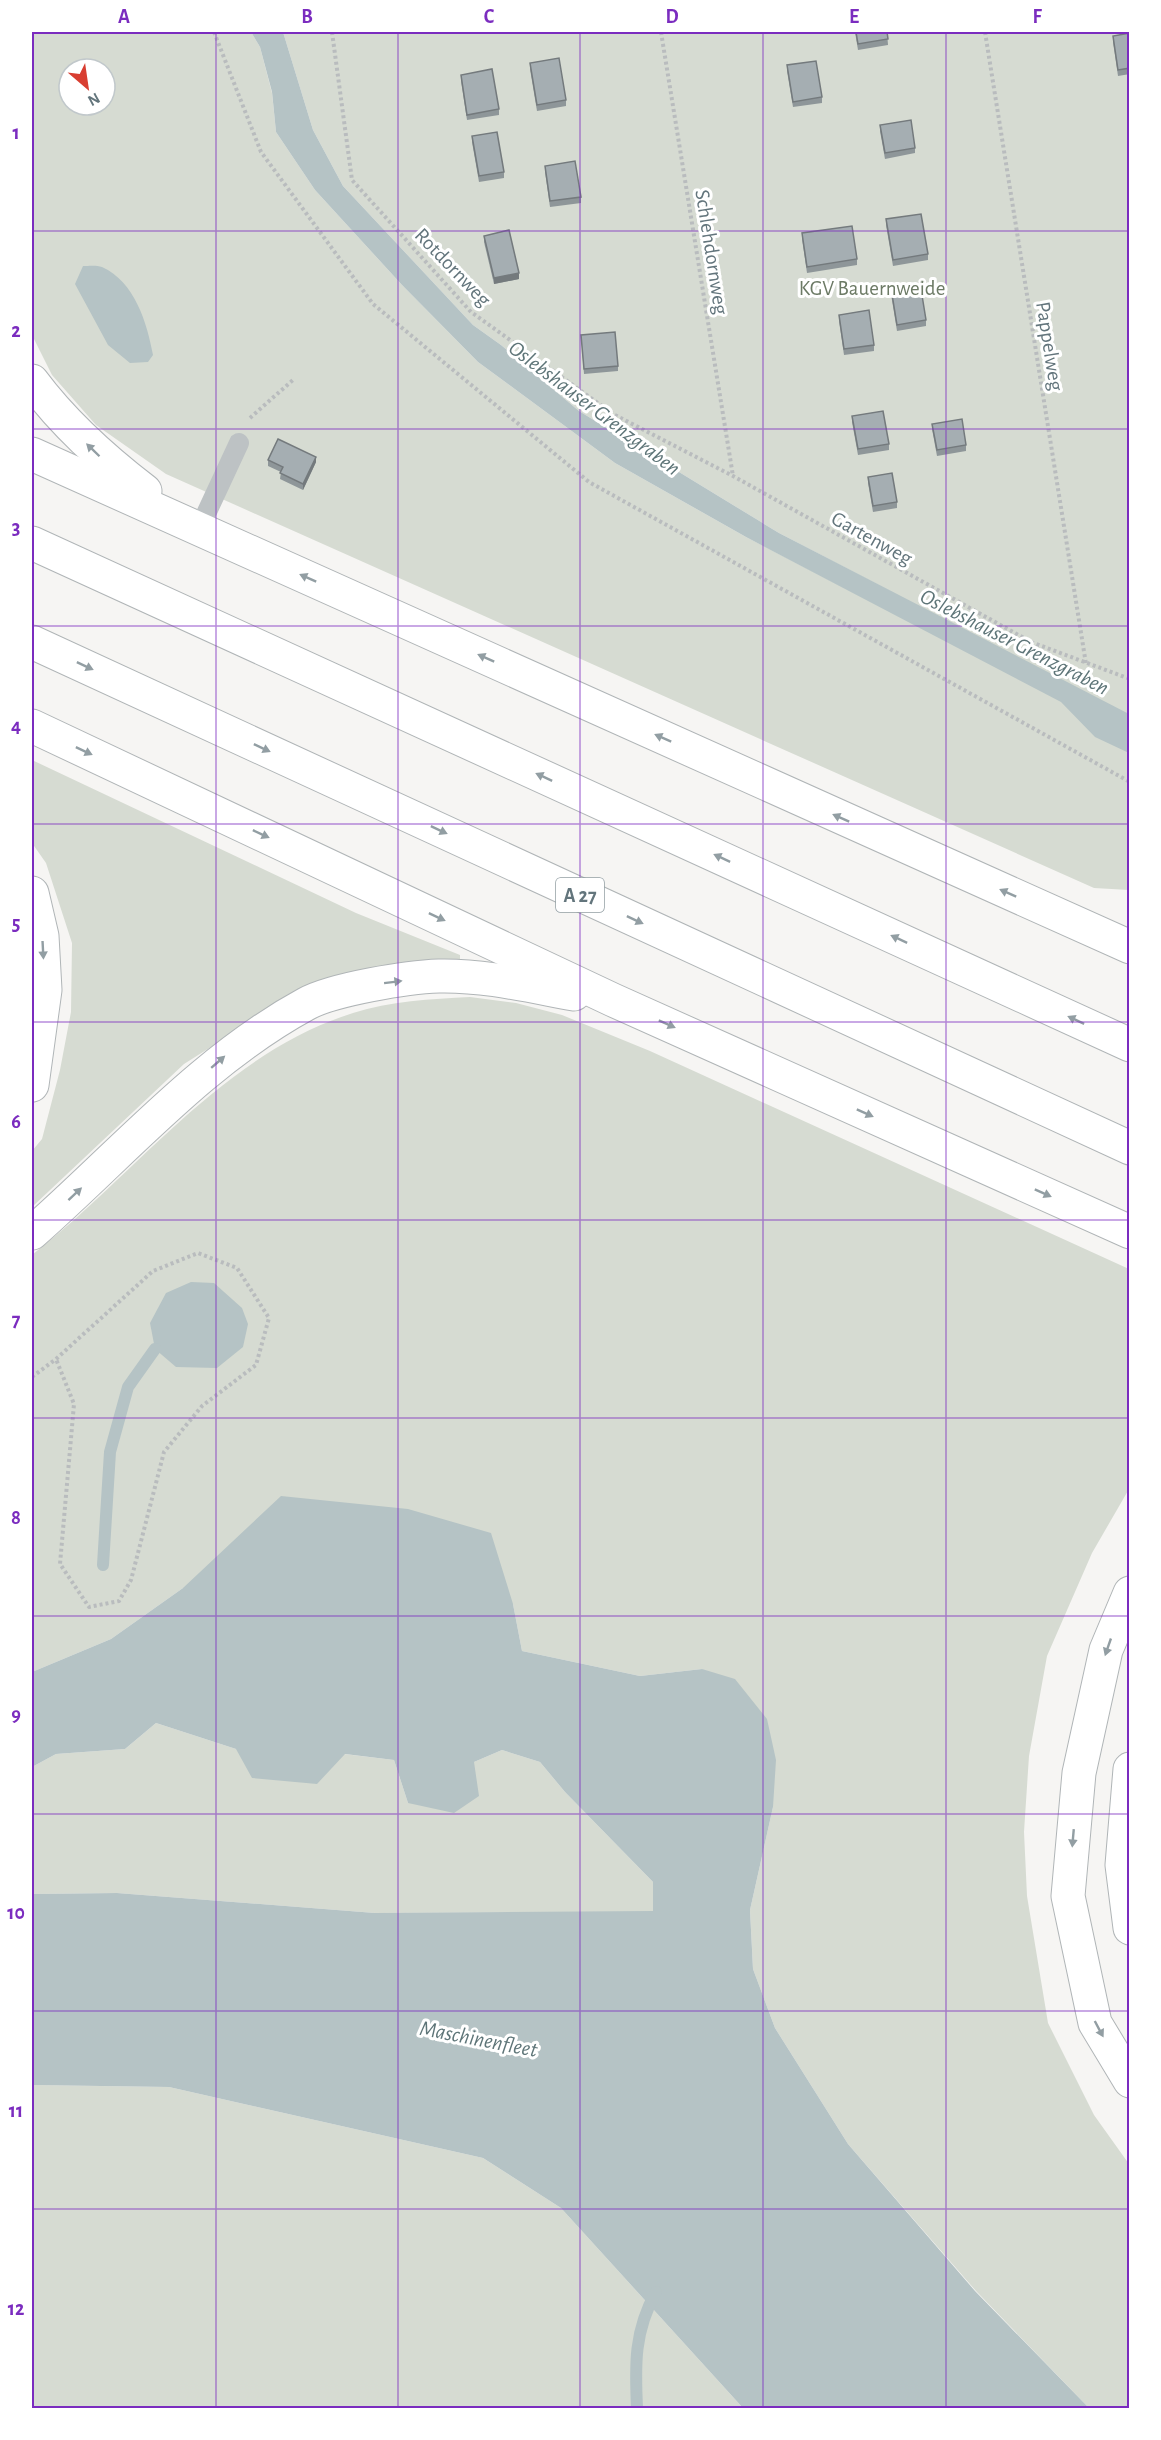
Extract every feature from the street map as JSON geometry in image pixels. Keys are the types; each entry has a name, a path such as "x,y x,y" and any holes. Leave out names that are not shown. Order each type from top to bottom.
{"highway":[{"path":"32,381 54,412 100,456 194,527"},
{"path":"32,454 1130,947"},
{"path":"32,543 1130,1045"},
{"name":"A 27","path":"32,642 1130,1148"},
{"path":"32,726 613,1000 1130,1232"},
{"path":"32,893 42,936 45,990 32,1084"},
{"path":"1061,917 1130,931"},
{"path":"32,1233 222,1057 308,1003 374,984 439,976 500,981 613,1000"},
{"path":"1130,1593 1106,1650 1079,1773 1068,1896 1095,2023 1130,2081"},
{"path":"1130,1768 1122,1865 1130,1928"}],"lane":[{"path":"194,527 239,443"}],"path":[{"path":"214,32 261,153 374,304 589,482 1130,782"},
{"name":"Rotdornweg","path":"332,32 352,180 471,312 613,414 733,476"},
{"name":"Schlehdornweg","path":"661,32 733,476"},
{"name":"Pappelweg","path":"985,32 1086,665"},
{"path":"239,443 244,422 294,379"},
{"name":"Gartenweg","path":"733,476 1031,642 1086,665 1130,679"},
{"path":"32,1377 56,1359 153,1270 198,1252 237,1268 269,1318 256,1365 202,1406 164,1452 131,1580 119,1601 89,1607 60,1564 74,1404 56,1359"}],"green space":[{"name":"KGV Bauernweide","path":"32,32 251,32 260,47 272,93 276,132 315,190 402,285 478,362 615,463 746,537 887,610 890,591 779,533 579,411 501,345 473,325 343,186 313,130 283,32 1129,32 1129,890 1094,888 166,474 96,425 52,375 32,335"},
{"path":"32,760 356,913 460,955 460,964 303,989 184,1064 32,1207 32,1151 42,1139 60,1070 71,1012 72,943 46,863 32,843"},
{"path":"470,997 516,1003 562,1015 650,1051 1129,1269 1129,1489 1092,1553 1047,1656 1029,1756 1024,1832 1027,1896 1048,2023 1094,2115 1129,2164 1129,2408 1089,2408 976,2291 848,2144 775,2028 753,1969 750,1910 773,1807 702,1669 640,1676 522,1651 513,1604 183,1588 111,1639 32,1672 32,1255 178,1123 243,1070 277,1047 314,1028 367,1009 411,1001"},
{"path":"156,1723 236,1749 344,1754 394,1760 408,1803 474,1762 502,1750 540,1762 565,1792 653,1882 653,1912 375,1913 117,1893 32,1894 32,1767 56,1754 125,1749"},
{"path":"32,2085 169,2087 483,2158 561,2208 743,2408 32,2408"}],"water":[{"path":"251,32 283,32 313,130 343,186 473,325 501,345 579,411 779,533 1129,714 1129,753 1095,737 1061,702 746,537 615,463 478,362 402,285 315,190 276,132 272,92 260,47"},
{"path":"83,266 102,267 113,274 131,293 143,317 153,355 148,362 130,363 108,345 75,284"},
{"path":"191,1282 214,1283 242,1308 248,1324 243,1347 217,1368 176,1367 155,1349 150,1323 166,1293"},
{"name":"Maschinenfleet","path":"281,1496 408,1509 491,1533 513,1604 522,1651 640,1676 702,1669 735,1679 767,1719 776,1760 773,1807 750,1910 753,1969 775,2028 848,2144 975,2291 1089,2408 743,2408 561,2208 483,2158 169,2087 32,2085 32,1894 117,1893 375,1913 653,1911 653,1882 565,1792 540,1762 502,1750 474,1762 479,1796 454,1813 408,1803 394,1760 345,1754 317,1784 252,1778 236,1749 156,1723 125,1749 56,1754 32,1767 32,1672 111,1639 183,1588"}],"building":[{"path":"856,32 887,32 888,39 858,44"},
{"path":"1130,33 1130,68 1118,70 1113,36"},
{"path":"559,58 566,100 537,105 530,63"},
{"path":"816,61 822,97 793,102 787,65"},
{"path":"492,69 499,109 467,115 461,75"},
{"path":"911,120 915,148 885,153 880,125"},
{"path":"497,132 504,172 479,176 472,136"},
{"path":"575,161 581,197 550,201 545,166"},
{"path":"921,214 928,254 893,260 886,219"},
{"path":"852,226 857,259 807,267 802,233"},
{"path":"509,230 519,273 494,278 484,236"},
{"path":"920,283 926,320 897,325 891,288"},
{"path":"869,310 874,345 844,349 839,315"},
{"path":"615,332 618,366 584,369 581,335"},
{"path":"883,411 889,444 858,449 852,416"},
{"path":"962,419 966,445 937,450 932,424"},
{"path":"278,439 316,457 303,484 280,473 283,467 268,460"},
{"path":"892,473 897,502 873,506 868,477"}],"waterway":[{"path":"103,1565 110,1452 128,1387 155,1349"},
{"path":"637,2408 636,2377 640,2335 643,2321 656,2292"}],"water label":[{"name":"Oslebshauser Grenzgraben","path":"595,407"},
{"name":"Oslebshauser Grenzgraben","path":"1015,641"}]}
